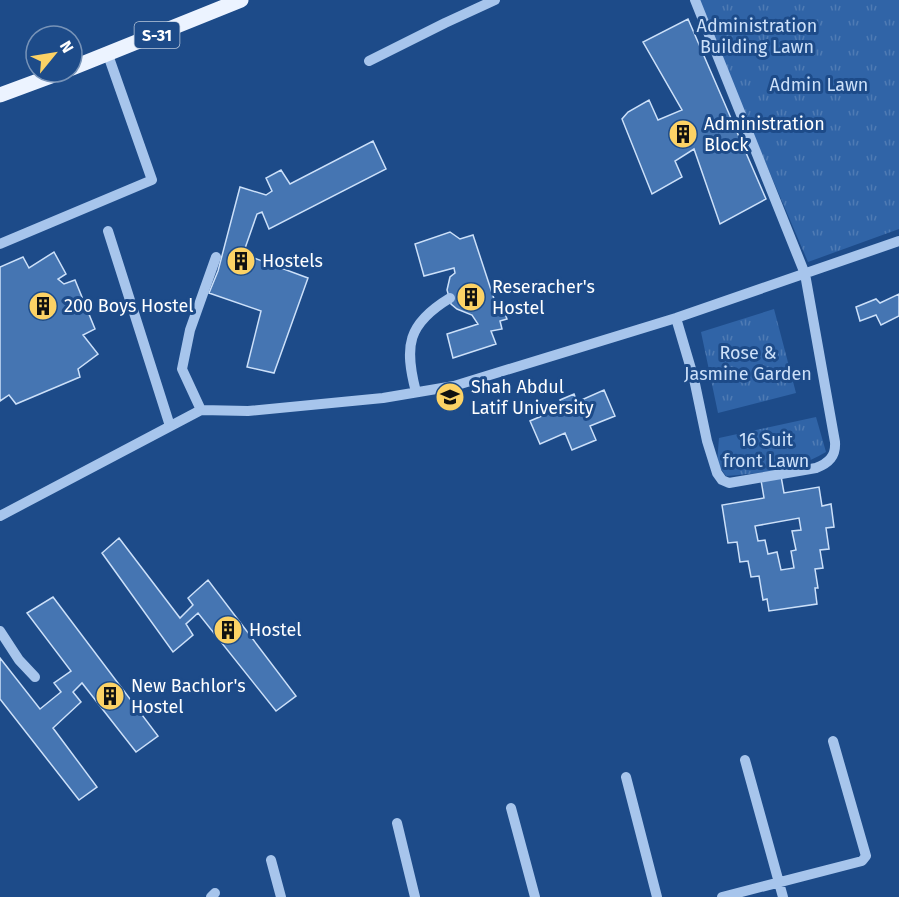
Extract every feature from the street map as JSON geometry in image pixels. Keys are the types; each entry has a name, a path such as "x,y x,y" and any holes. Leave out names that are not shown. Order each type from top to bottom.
{"main road":[{"name":"S-31","path":"84,63 241,0"},
{"path":"0,95 30,84"}],"street":[{"path":"369,61 495,0"},
{"path":"675,318 694,379 707,441 717,473 722,480 729,483 825,465 836,450 805,274 695,0"},
{"path":"0,244 152,180 108,54"},
{"path":"108,231 170,426"},
{"path":"0,516 201,410 248,411 383,398 454,386 675,318 899,242"},
{"path":"201,410 182,369 190,330 216,257"},
{"path":"416,392 408,357 412,338 420,322 433,308 450,298"},
{"path":"0,631 19,660 35,677"},
{"path":"722,897 862,861 866,856 833,741"},
{"path":"745,760 783,897"},
{"path":"626,777 657,897"},
{"path":"511,808 535,897"},
{"path":"397,823 415,897"},
{"path":"271,860 281,897"}],"green space":[{"name":"Admin Lawn","path":"696,0 899,0 899,229 808,262"},
{"name":"Rose & Jasmine Garden","path":"774,309 796,393 718,413 701,332"},
{"name":"16 Suit front Lawn","path":"816,417 826,452 814,458 778,470 726,476 717,463 719,438"}],"building":[{"name":"Administration Block","path":"688,19 766,199 720,224 694,149 675,161 682,177 652,194 622,119 628,112 649,100 658,120 682,110 643,42"},
{"name":"Hostels","path":"373,141 386,169 269,229 262,212 257,214 243,254 308,278 274,373 247,367 261,311 209,293 218,271 240,187 266,195 272,191 266,178 281,170 290,184"},
{"name":"Reseracher's Hostel","path":"450,232 460,239 473,235 499,314 504,311 507,319 500,321 502,329 491,331 496,344 453,358 447,334 478,324 472,315 451,304 447,290 450,277 455,273 454,268 424,276 415,244"},
{"name":"200 Boys Hostel","path":"54,252 66,274 58,279 64,284 75,280 95,329 83,335 98,354 78,369 80,377 16,404 9,395 0,401 0,267 23,257 29,268"},
{"path":"899,294 899,316 881,325 876,315 860,321 856,307 876,299 880,303"},
{"path":"604,390 615,416 590,426 596,440 572,450 565,433 540,444 530,421 563,407 560,400 574,394 577,402"},
{"path":"781,476 784,493 819,487 822,506 831,504 834,527 826,528 829,549 820,550 823,568 815,569 818,588 815,588 817,604 769,611 767,599 763,600 759,576 751,577 748,561 740,562 737,542 728,543 722,505 764,498 761,480","holes":["799,518 801,530 792,531 796,550 791,551 794,568 781,570 777,552 768,554 765,540 758,541 755,526"]},
{"name":"Hostel","path":"119,538 180,618 193,605 188,598 208,580 296,696 276,711 198,613 186,624 193,635 173,652 102,553"},
{"name":"New Bachlor's Hostel","path":"53,597 158,736 136,752 82,683 73,692 81,702 53,728 97,787 79,800 0,699 0,658 40,709 61,692 54,683 71,671 27,613"}],"place":[{"name":"Administration Block","path":"683,134"},
{"name":"Hostels","path":"241,261"},
{"name":"Reseracher's Hostel","path":"471,297"},
{"name":"200 Boys Hostel","path":"43,306"},
{"name":"Shah Abdul Latif University","path":"450,397"},
{"name":"Hostel","path":"228,630"},
{"name":"New Bachlor's Hostel","path":"110,696"}],"park label":[{"name":"Administration Building Lawn","path":"757,36"}]}
